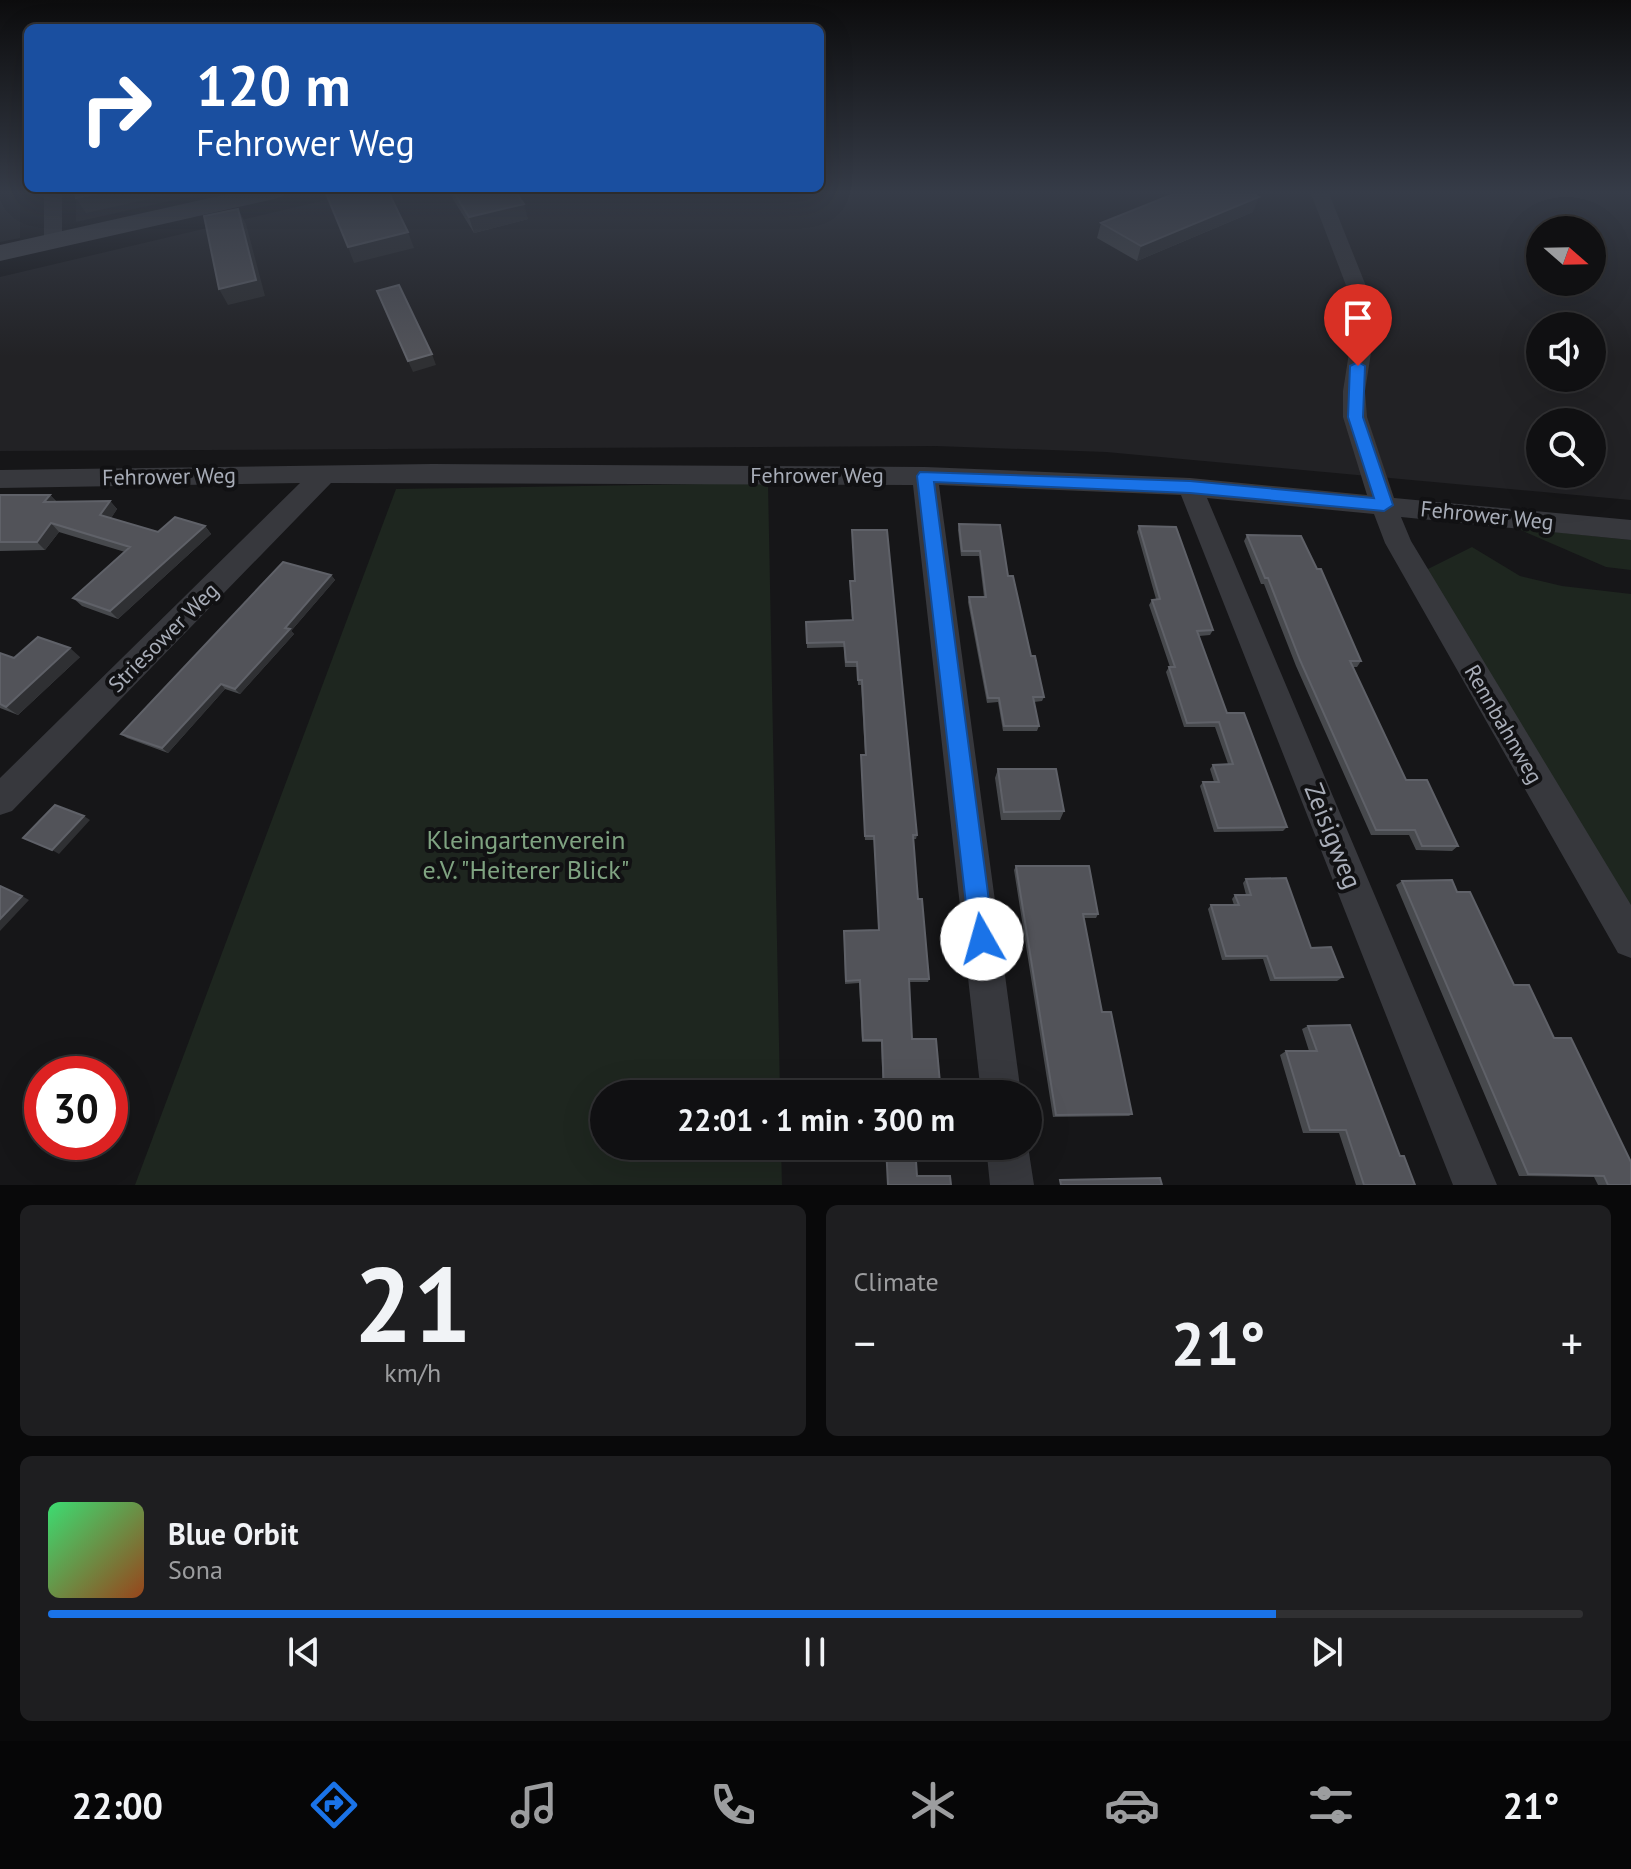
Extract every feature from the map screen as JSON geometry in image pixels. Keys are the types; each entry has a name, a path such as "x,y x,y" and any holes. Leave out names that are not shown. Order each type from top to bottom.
{"main road":[{"path":"0,253 30,246"}],"street":[{"name":"Rennbahnweg","path":"1341,246 1362,301 1364,333 1354,391 1355,417 1398,543 1631,940"},
{"name":"Fehrower Weg","path":"0,479 325,474 925,476 1190,487 1631,530"},
{"name":"Striesower Weg","path":"0,800 325,474"},
{"path":"925,476 999,1080"},
{"name":"Zeisigweg","path":"1190,487 1475,1185"},
{"path":"1009,1160 1012,1185"}],"shaded area":[{"path":"130,246 1526,246 1526,296 1606,296 1606,246 1631,246 1631,500 1106,452 936,446 0,451 0,277"}],"green space":[{"name":"Kleingartenverein e.V. \"Heiterer Blick\"","path":"768,483 780,1080 590,1080 590,1160 781,1160 782,1185 135,1185 396,489"},
{"path":"1516,528 1631,540 1631,570 1606,567"},
{"path":"1472,547 1520,576 1562,586 1631,594 1631,908 1424,571"}],"building":[{"path":"210,246 247,246 256,280 219,289"},
{"path":"399,285 432,354 408,361 377,291"},
{"path":"0,495 50,495 44,502 110,501 100,515 158,532 175,517 205,526 110,611 73,598 130,547 51,523 37,542 0,542"},
{"path":"959,524 1000,525 1008,576 1013,576 1031,656 1035,656 1044,697 1033,697 1039,726 1004,726 999,698 988,698 969,597 986,597 980,551 962,551"},
{"path":"1139,526 1176,527 1213,630 1197,631 1227,713 1244,713 1287,827 1218,828 1203,782 1219,782 1213,765 1233,764 1219,722 1187,723 1169,667 1175,667 1152,600 1160,599"},
{"path":"852,530 887,530 917,835 913,835 918,899 922,899 929,979 909,979 912,1039 936,1039 940,1080 883,1080 882,1040 863,1040 860,980 846,981 844,931 879,930 874,836 865,836 861,755 866,755 862,680 858,680 857,662 846,662 844,642 807,643 806,622 853,620 850,581 855,581"},
{"path":"1247,535 1301,536 1317,569 1321,569 1361,661 1350,661 1406,780 1427,780 1458,846 1422,846 1415,830 1376,830"},
{"path":"283,562 331,575 285,628 290,629 235,689 221,684 162,748 121,734"},
{"path":"38,637 70,648 6,707 0,704 0,653 14,658"},
{"path":"998,769 1056,769 1064,811 1004,812"},
{"path":"55,805 84,816 52,850 23,838"},
{"path":"1016,866 1089,866 1098,914 1083,914 1102,1012 1111,1012 1132,1114 1056,1115"},
{"path":"1286,878 1311,948 1331,947 1343,977 1275,978 1267,956 1226,956 1211,905 1239,905 1235,895 1251,895 1246,879"},
{"path":"1452,880 1457,892 1470,892 1514,985 1529,985 1554,1038 1571,1038 1631,1162 1631,1185 1608,1185 1604,1176 1528,1174 1402,881"},
{"path":"0,886 22,896 0,919"},
{"path":"1350,1025 1400,1156 1404,1156 1415,1185 1364,1185 1346,1130 1310,1130 1286,1051 1317,1051 1308,1026"},
{"path":"887,1160 916,1160 917,1176 950,1176 951,1185 888,1185"},
{"path":"1160,1178 1162,1185 1061,1185 1060,1180"}],"route":[{"path":"982,939 925,476 1190,487 1384,505 1355,417 1354,391 1358,366"}]}
